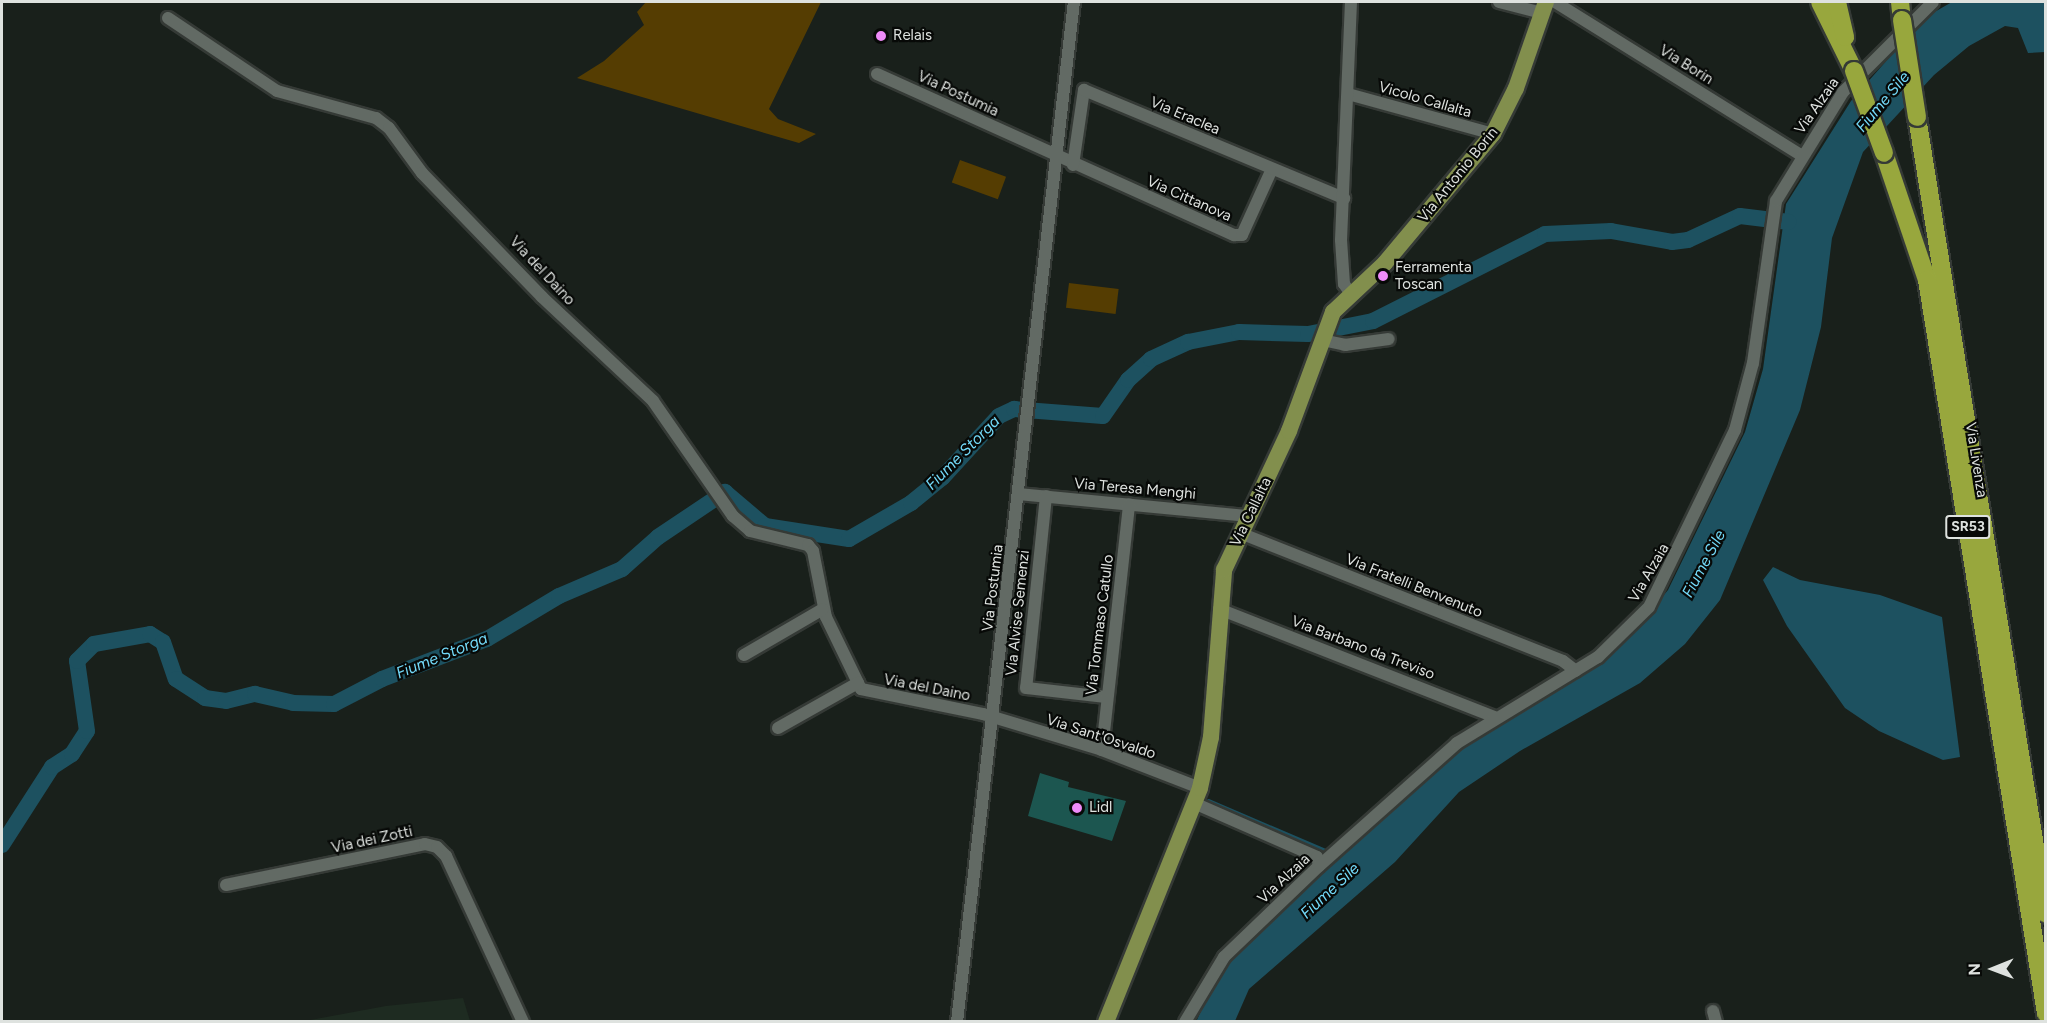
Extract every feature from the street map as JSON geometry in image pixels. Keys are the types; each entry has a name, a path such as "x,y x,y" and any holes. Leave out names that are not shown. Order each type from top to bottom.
{"highway":[{"name":"Via Livenza","path":"1900,2 2046,914"},
{"name":"Via Livenza","path":"1824,5 1854,71 1910,225 1927,280 2046,1013"}],"main road":[{"name":"Via Antonio Borin","path":"1351,294 1385,262 1494,134 1544,7"},
{"name":"Via Callalta","path":"1106,1022 1197,795 1211,737 1219,609 1224,570 1289,430 1331,317 1351,294"}],"street":[{"name":"Via Postumia","path":"1067,2 1073,23"},
{"name":"Via Postumia","path":"957,1022 1058,158 1074,2"},
{"path":"1351,2 1343,274 1351,294"},
{"path":"1499,2 1544,7"},
{"name":"Via Borin","path":"1555,2 1801,154"},
{"name":"Via Alzaia","path":"1185,1022 1224,957 1319,866 1457,743 1495,717 1576,671 1614,644 1649,607 1726,450 1753,363 1772,221 1801,154 1843,92 1933,2"},
{"name":"Via del Daino","path":"168,18 278,91 376,118 389,128 422,173 542,297 653,401 723,503 750,531 808,545 813,551 823,609 865,689 993,719"},
{"name":"Via Postumia","path":"877,74 1058,158"},
{"name":"Via Eraclea","path":"1073,165 1084,90 1344,198"},
{"name":"Vicolo Callalta","path":"1348,94 1494,134"},
{"name":"Via Cittanova","path":"1058,158 1238,236 1272,169"},
{"path":"1322,339 1345,345 1389,339"},
{"name":"Via Teresa Menghi","path":"1019,494 1248,516"},
{"name":"Via Alvise Semenzi","path":"1046,496 1026,688 1106,697"},
{"name":"Via Tommaso Catullo","path":"1102,750 1106,697 1129,504"},
{"name":"Via Fratelli Benvenuto","path":"1240,533 1563,661 1576,671"},
{"path":"744,655 823,609"},
{"name":"Via Barbano da Treviso","path":"1219,609 1495,717"},
{"path":"778,728 865,689"},
{"name":"Via Sant'Osvaldo","path":"993,719 1102,750 1197,795 1317,857 1319,866"},
{"name":"Via dei Zotti","path":"226,885 425,844 437,847 446,856 523,1022"}],"shaded area":[{"path":"646,2 821,2 769,109 778,119 816,134 799,143 577,78 604,61 644,25 637,12"},
{"path":"960,160 1006,177 998,199 952,183"},
{"path":"1069,283 1119,289 1116,314 1066,308"},
{"path":"463,998 470,1021 305,1021 386,1006"}],"water":[{"name":"Fiume Sile","path":"1952,2 2045,2 2045,52 2028,53 2018,28 2005,26 1969,46 1934,75 1863,152 1832,238 1821,327 1800,410 1720,600 1685,644 1640,683 1520,751 1459,792 1395,862 1249,989 1235,1021 1196,1022 1216,978 1252,936 1338,856 1483,730 1627,638 1668,590 1745,432 1763,369 1786,204 1851,101 1924,18"},
{"path":"1773,567 1800,580 1880,595 1942,617 1960,757 1943,760 1879,731 1845,708 1787,626 1763,580"}],"building":[{"name":"Lidl","path":"1040,773 1069,782 1068,787 1126,801 1112,841 1028,816"}],"waterway":[{"name":"Fiume Storga","path":"2,845 52,767 72,754 87,731 77,661 94,644 150,634 163,642 176,679 205,698 226,701 255,694 293,703 334,704 382,679 487,639 559,596 622,569 658,537 725,492 765,526 849,539 911,503 942,478 999,416 1014,409 1103,416 1128,380 1151,359 1188,342 1239,332 1308,334 1373,321 1545,234 1611,231 1672,242 1688,240 1740,216 1789,222"},
{"path":"1208,800 1330,852"}],"place":[{"name":"Relais","path":"881,36"},
{"name":"Ferramenta Toscan","path":"1383,276"},
{"name":"Lidl","path":"1077,808"}]}
